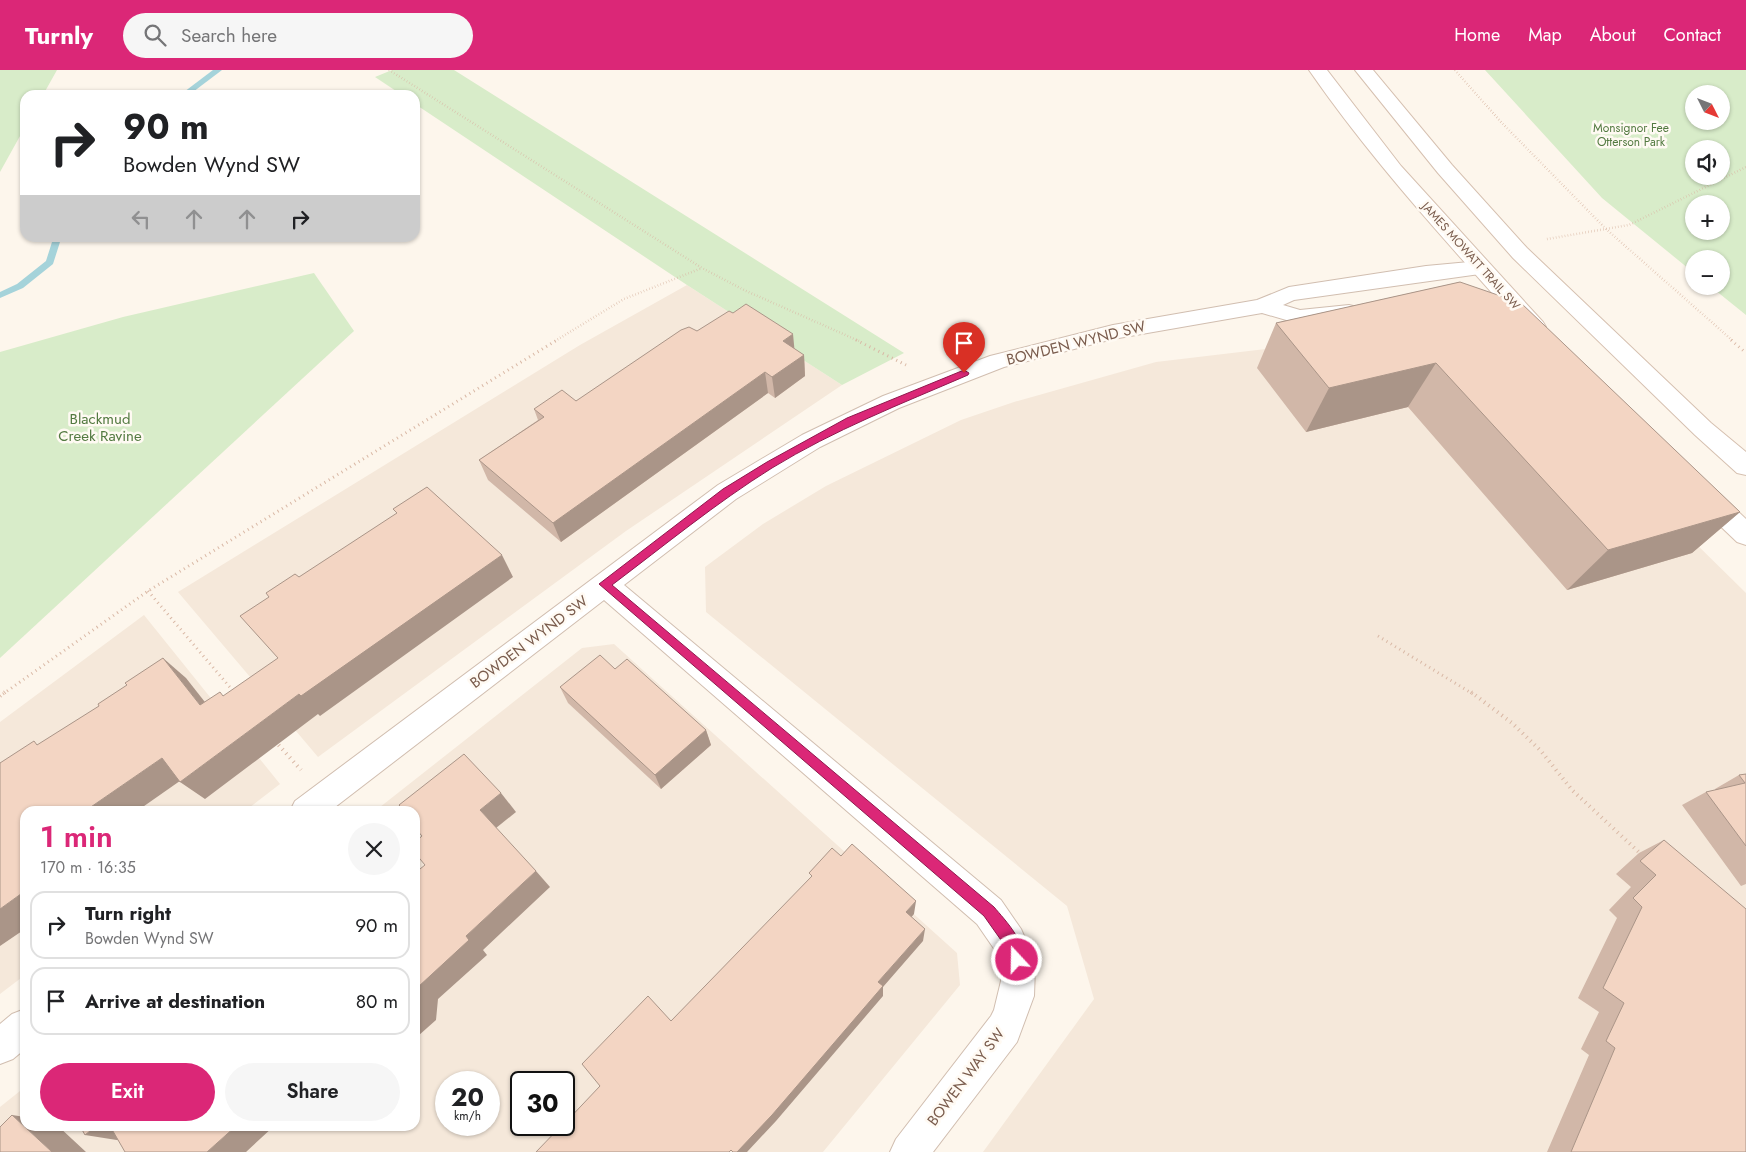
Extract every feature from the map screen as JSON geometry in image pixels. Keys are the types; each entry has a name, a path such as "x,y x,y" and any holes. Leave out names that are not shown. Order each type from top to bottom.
{"street":[{"name":"JAMES MOWATT TRAIL SW","path":"1318,70 1380,151 1480,268 1530,292 1703,429 1746,466"},
{"name":"JAMES MOWATT TRAIL SW","path":"1364,70 1445,169 1530,263 1530,292 1550,344"},
{"name":"BOWDEN WYND SW","path":"315,804 604,584 741,483 811,441 891,402 973,370 1035,351 1113,332 1262,306 1289,294 1426,273 1530,263"},
{"path":"1481,298 1530,292"},
{"name":"BOWDEN WYND SW","path":"1262,306 1300,317 1368,310"},
{"path":"1689,480 1746,535"},
{"name":"BOWEN WAY SW","path":"604,584 989,912 1003,928 1014,948 1019,972 1018,991 1013,1010 1004,1029 909,1152"},
{"path":"0,1046 20,1031"}],"path":[{"path":"389,70 702,268 744,290 881,351 910,367"},
{"path":"1455,70 1501,122 1606,230 1746,354"},
{"path":"1539,240 1629,225 1746,167"},
{"path":"0,696 148,591 624,300 702,268"},
{"path":"148,591 237,696"},
{"path":"1378,636 1479,698 1512,722 1540,751 1572,790 1645,856"},
{"path":"269,733 315,804"}],"shaded area":[{"path":"687,285 842,385 626,531 318,757 178,592 580,345"},
{"path":"1450,327 1491,342 1746,593 1746,1152 983,1152 1094,999 1067,906 706,612 705,567 763,524 826,486 961,420 1014,402 1156,362"},
{"path":"144,615 280,784 251,806 20,806 20,979 0,994 0,722"},
{"path":"614,644 957,953 960,985 823,1152 0,1152 0,1107 20,1091 20,1131 420,1131 420,806 381,806 582,648"}],"green space":[{"path":"0,70 57,70 46,90 20,90 20,136 0,172"},
{"path":"392,70 454,70 904,353 842,385 687,285 420,107 420,90 394,90 375,77"},
{"name":"Monsignor Fee Otterson Park","path":"1485,70 1746,70 1746,315 1721,295 1730,295 1730,250 1685,250 1685,266 1602,198"},
{"name":"Blackmud Creek Ravine","path":"314,273 354,331 0,658 0,352 123,317"}],"building":[{"path":"1460,282 1521,303 1740,512 1608,550 1436,363 1329,388 1276,323"},
{"path":"746,304 793,334 783,341 804,355 772,377 765,372 553,523 479,460 544,417 534,409 562,390 576,401 681,330 689,327 697,331 729,311 733,313"},
{"path":"427,487 502,555 301,696 299,694 180,782 162,758 92,806 20,806 20,895 0,909 0,763 34,741 37,745 99,706 98,704 127,685 125,683 163,658 200,705 220,692 223,696 278,658 240,616 269,597 266,593 295,574 299,577 397,513 393,509"},
{"path":"600,655 615,669 627,659 706,730 655,775 560,687"},
{"path":"464,754 501,793 480,810 536,871 466,936 469,940 420,985 420,869 425,865 420,859 420,838 422,836 420,834 420,806 399,805"},
{"path":"1746,774 1746,846 1706,792 1745,783 1739,775"},
{"path":"1664,840 1746,909 1746,1152 1571,1152 1615,1048 1606,1041 1624,1003 1603,988 1642,907 1633,898 1656,875 1640,861"},
{"path":"852,844 916,901 906,912 925,929 878,982 883,986 772,1115 737,1152 731,1150 729,1152 536,1152 551,1136 575,1136 575,1112 600,1086 582,1064 648,996 671,1021 812,876 809,873 832,848 841,856"},
{"path":"12,1115 20,1122 20,1131 29,1131 52,1152 0,1152 0,1127"},
{"path":"113,1131 230,1131 207,1152 125,1152"}],"waterway":[{"path":"191,90 218,70"},
{"path":"0,295 20,286 50,262 56,242"}],"route":[{"path":"964,373 891,402 811,441 770,464 727,492 604,584 989,912 1003,928 1014,948 1017,960"}]}
